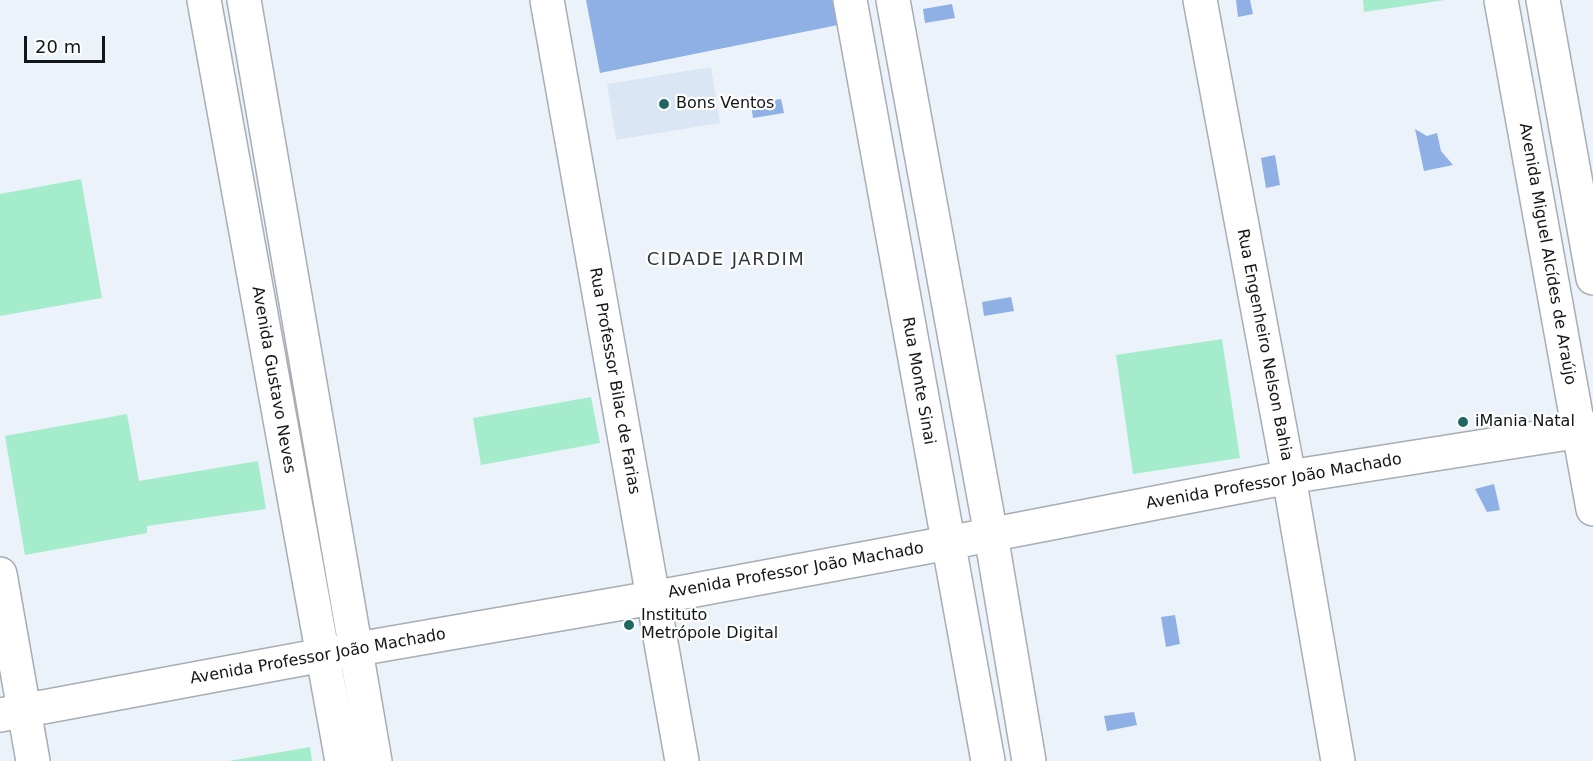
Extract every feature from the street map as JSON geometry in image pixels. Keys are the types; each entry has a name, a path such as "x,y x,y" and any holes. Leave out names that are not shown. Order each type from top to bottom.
{"street":[{"name":"Avenida Gustavo Neves","path":"204,0 339,652 375,761"},
{"name":"Avenida Gustavo Neves","path":"244,0 339,652 342,761"},
{"name":"Rua Professor Bilac de Farias","path":"548,0 682,761"},
{"name":"Rua Monte Sinai","path":"850,0 988,761"},
{"path":"893,0 991,535 1029,761"},
{"name":"Rua Engenheiro Nelson Bahia","path":"1200,0 1289,477 1338,761"},
{"name":"Avenida Miguel Alcídes de Araújo","path":"1501,0 1586,431 1593,509"},
{"path":"1543,0 1593,278"},
{"name":"Avenida Professor João Machado","path":"12,713 339,652 652,598 1289,477 1586,431"},
{"path":"0,574 12,713 33,761"}],"shaded area":[{"name":"Bons Ventos","path":"711,67 720,123 616,140 607,84"}],"green space":[{"path":"1363,0 1445,0 1364,12"},
{"path":"81,179 102,298 0,316 0,194"},
{"path":"1222,339 1240,458 1133,474 1116,355"},
{"path":"591,397 600,443 481,465 473,418"},
{"path":"127,414 139,481 258,461 266,509 147,526 147,533 25,555 5,436"},
{"path":"310,747 312,761 229,761"}],"water":[{"path":"586,0 833,0 838,25 600,73"},
{"path":"1236,0 1250,0 1253,14 1238,17"},
{"path":"952,4 955,18 925,23 923,9"},
{"path":"781,99 784,113 753,118 751,104"},
{"path":"1415,129 1427,136 1437,133 1441,151 1453,165 1424,171"},
{"path":"1275,155 1280,185 1266,188 1261,158"},
{"path":"1011,297 1014,311 984,316 982,302"},
{"path":"1494,484 1500,510 1487,512 1475,489"},
{"path":"1175,615 1180,644 1166,647 1161,617"},
{"path":"1134,712 1137,725 1107,731 1104,716"}],"place":[{"name":"Bons Ventos","path":"664,104"},
{"name":"iMania Natal","path":"1463,422"},
{"name":"Instituto Metrópole Digital","path":"629,625"}],"district":[{"name":"CIDADE JARDIM","path":"726,260"}]}
